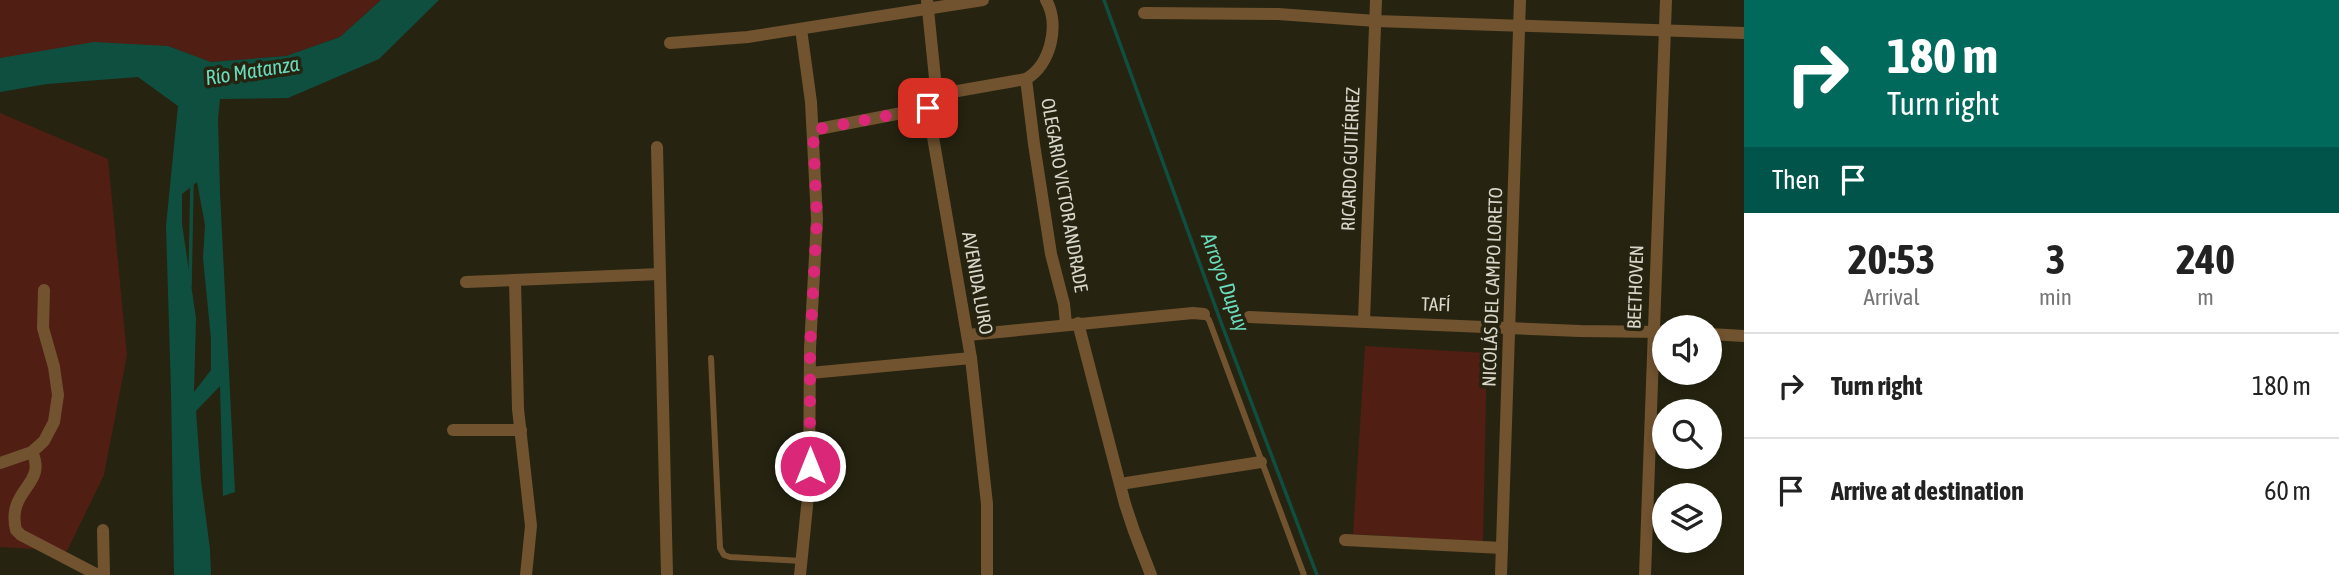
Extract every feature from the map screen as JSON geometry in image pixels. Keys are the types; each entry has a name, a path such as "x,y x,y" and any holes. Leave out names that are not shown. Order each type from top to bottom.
{"street":[{"path":"670,43 748,37 927,4 983,0"},
{"name":"OLEGARIO VICTOR ANDRADE","path":"1046,0 1054,19 1047,55 1036,74 1026,79 1054,269 1134,531 1151,575"},
{"name":"RICARDO GUTIÉRREZ","path":"1364,320 1376,0"},
{"name":"NICOLÁS DEL CAMPO LORETO","path":"1501,575 1520,0"},
{"name":"BEETHOVEN","path":"1658,315 1665,0"},
{"path":"813,130 928,108 935,95 927,4"},
{"path":"1144,13 1278,14 1376,21 1744,33"},
{"path":"800,575 810,476 810,373 817,246 813,130 801,29"},
{"path":"935,95 1026,79"},
{"name":"AVENIDA LURO","path":"928,108 971,358 987,504 987,575"},
{"path":"657,147 667,575"},
{"path":"466,282 660,274"},
{"path":"516,280 518,409 531,526 526,575"},
{"path":"0,463 32,452 44,441 54,422 58,395 54,367 43,328 44,290"},
{"path":"968,335 1072,323 1204,314"},
{"name":"TAFÍ","path":"1249,317 1652,332"},
{"path":"1722,335 1744,336"},
{"path":"810,373 971,358"},
{"name":"BEETHOVEN","path":"1645,575 1655,385"},
{"path":"453,430 521,430"},
{"path":"32,452 36,460 36,473 16,503 16,530 97,575"},
{"path":"1120,484 1261,462"},
{"path":"103,530 104,575"},
{"path":"1345,540 1502,548"}],"lane":[{"path":"1204,314 1209,320 1304,575"},
{"path":"711,358 720,548 724,555 730,557 802,561"}],"shaded area":[{"path":"0,0 381,0 340,37 286,56 211,62 168,46 0,58"},
{"path":"0,113 108,159 127,355 104,475 67,551 0,547"},
{"path":"1365,346 1487,353 1483,542 1353,534"}],"water":[{"name":"Río Matanza","path":"381,0 439,0 379,59 288,98 220,99 220,193 235,492 223,496 220,386 196,411 211,575 174,575 166,226 178,106 138,77 47,84 0,92 0,58 94,42 168,46 211,62 286,56 340,37","holes":["197,182 205,225 203,258 211,339 211,370 194,392 196,318 182,224 182,194"]}],"waterway":[{"name":"Arroyo Dupuy","path":"1104,0 1222,325 1317,575"},
{"path":"190,286 192,182"}],"route":[{"path":"810,466 810,348 817,246 813,130 928,108"}]}
